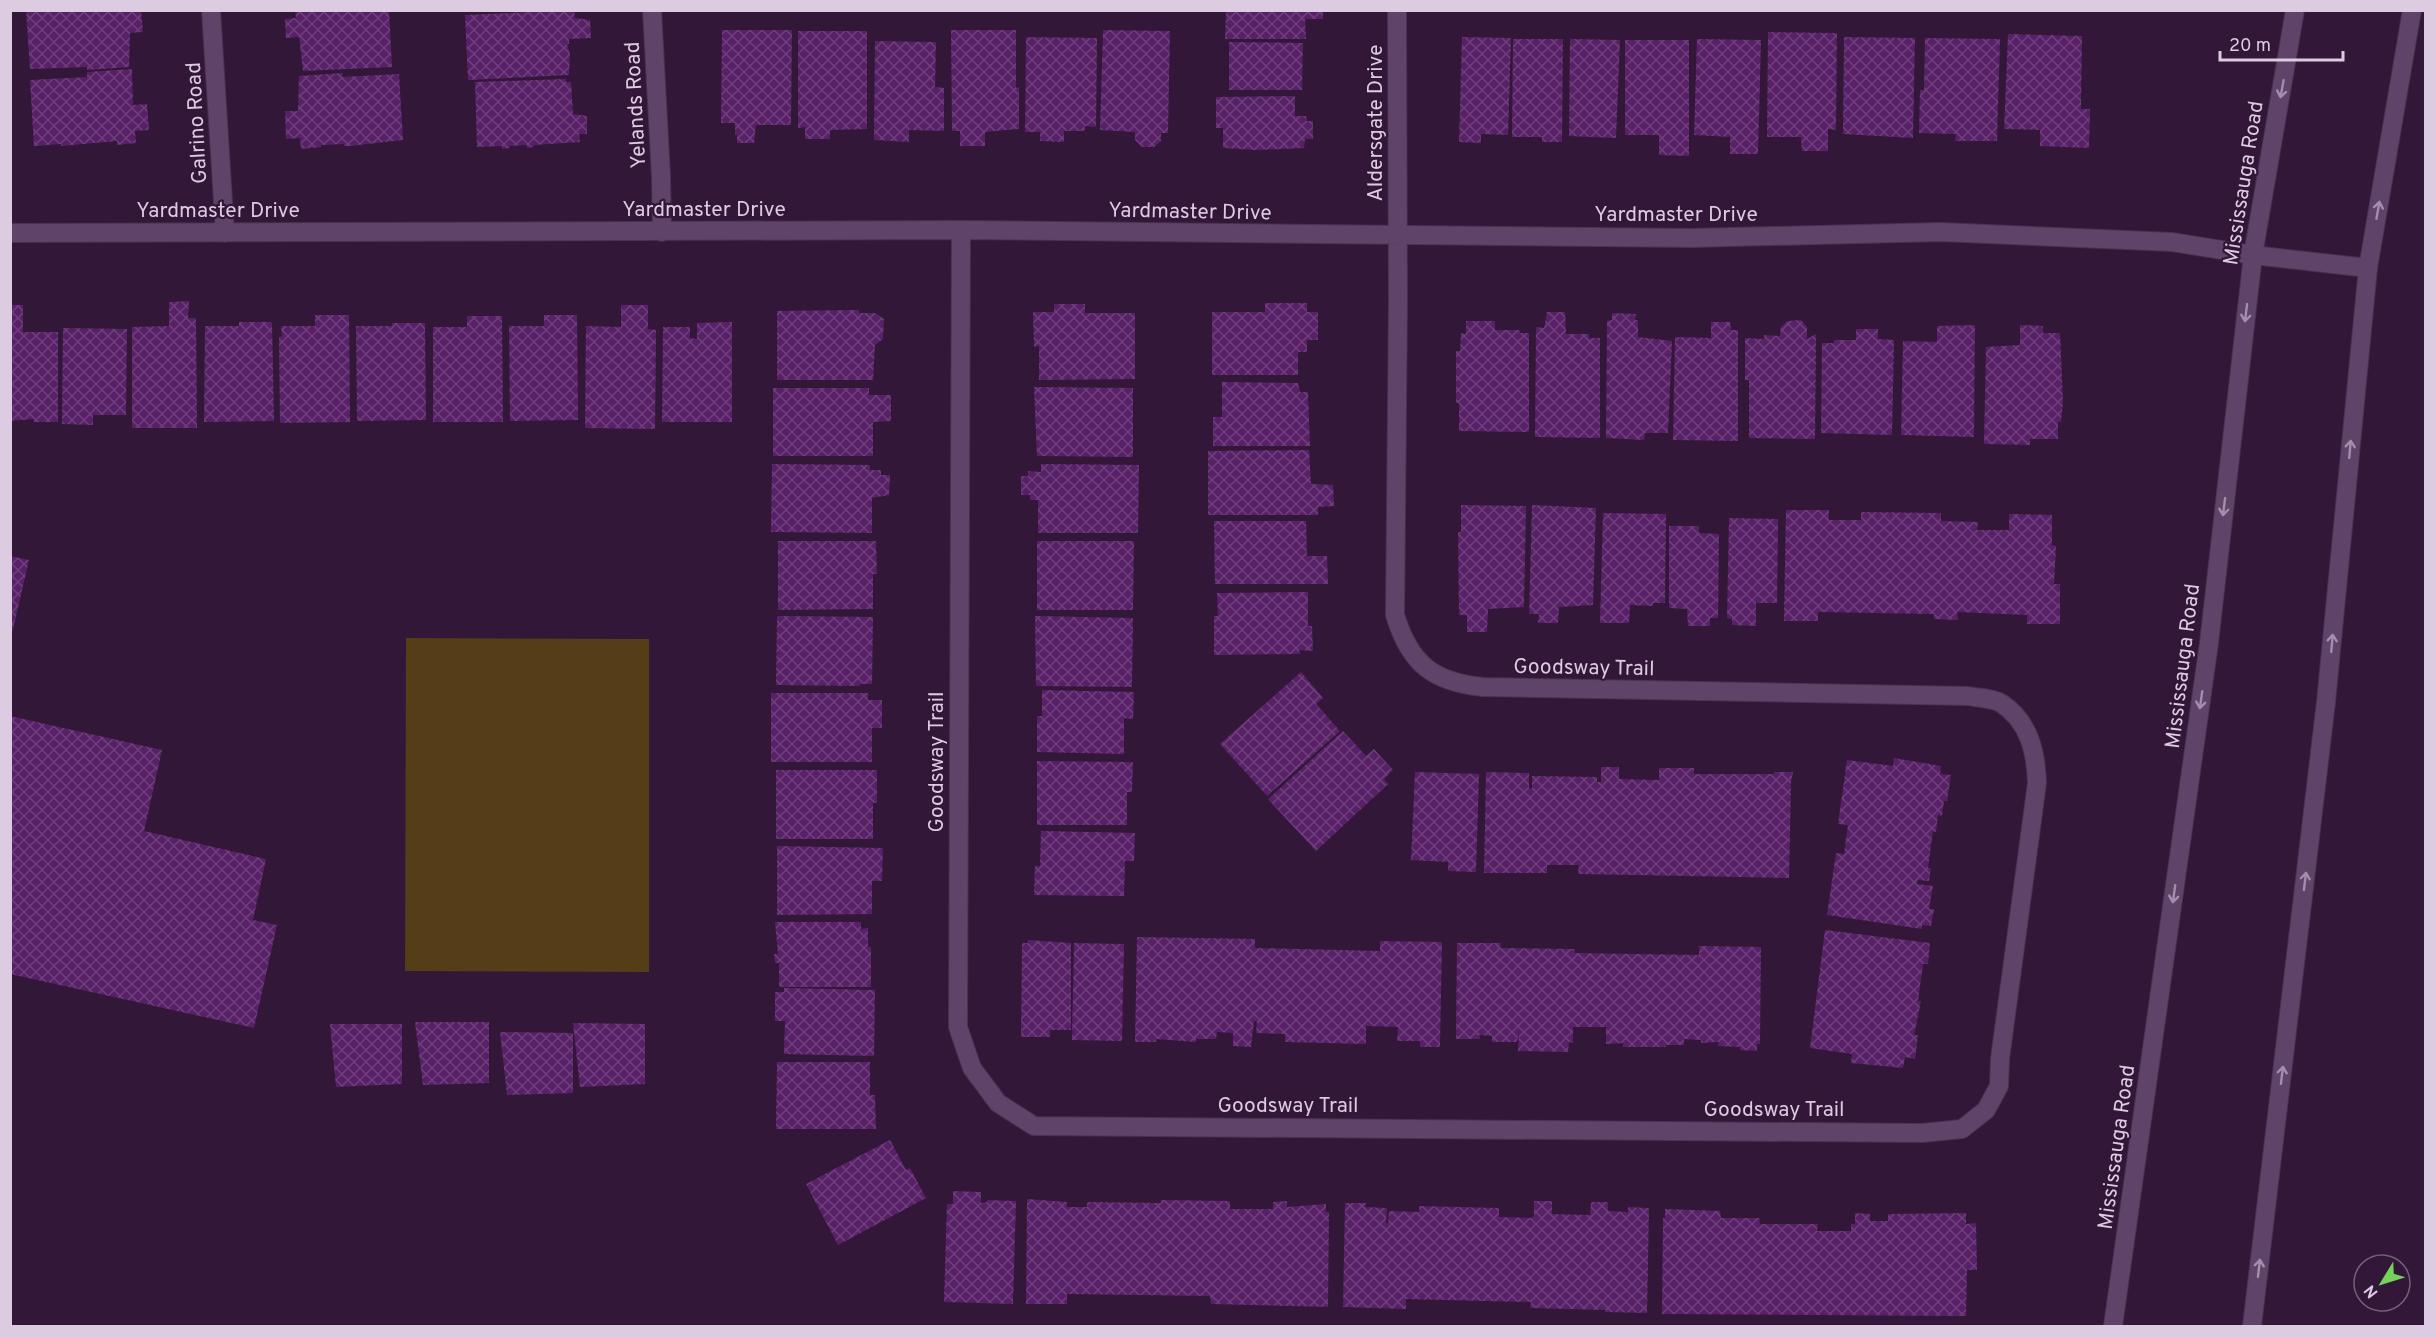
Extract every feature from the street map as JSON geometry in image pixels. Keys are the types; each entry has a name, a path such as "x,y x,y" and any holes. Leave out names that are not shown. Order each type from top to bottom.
{"street":[{"name":"Galrino Road","path":"212,10 225,233"},
{"name":"Yelands Road","path":"652,10 662,232"},
{"name":"Aldersgate Drive","path":"1397,10 1398,236"},
{"name":"Mississauga Road","path":"2113,1326 2209,643 2253,255 2295,10"},
{"path":"2252,1326 2326,702 2368,268 2412,10"},
{"name":"Yardmaster Drive","path":"10,233 961,230 1690,238 1940,232 2172,242 2253,255 2368,268"},
{"name":"Goodsway Trail","path":"961,230 958,1027 972,1068 998,1103 1034,1126 1922,1133 1962,1129 1986,1110 1999,1086 2000,1059 2037,783 2036,755 2022,724 2000,702 1968,696 1484,687 1459,685 1436,675 1416,660 1402,639 1395,615 1398,236"}],"shaded area":[{"path":"406,638 649,639 649,972 405,971"}],"building":[{"path":"26,10 141,10 143,32 130,33 129,67 87,70 87,67 30,69"},
{"path":"295,10 389,10 392,67 303,71 299,37 286,38 285,19 296,18"},
{"path":"574,10 575,18 590,20 591,38 569,39 569,44 567,44 570,54 569,75 468,80 465,15"},
{"path":"1226,10 1323,10 1323,19 1305,19 1306,39 1225,39"},
{"path":"722,30 792,30 791,125 756,125 754,143 737,143 735,123 721,123"},
{"path":"951,30 1016,30 1019,129 985,132 985,146 960,146 960,131 952,131"},
{"path":"1103,30 1170,31 1168,133 1161,133 1161,141 1154,147 1142,147 1135,140 1135,132 1100,130"},
{"path":"798,31 867,31 867,129 830,130 830,139 805,139 805,127 798,128"},
{"path":"1768,32 1837,33 1836,130 1828,129 1828,151 1802,151 1801,137 1767,137"},
{"path":"2008,34 2082,36 2081,109 2090,109 2089,148 2040,146 2040,130 2004,129"},
{"path":"1026,37 1097,38 1096,127 1085,126 1085,131 1064,131 1064,142 1040,141 1040,132 1025,132"},
{"path":"1462,37 1511,38 1508,135 1481,134 1481,143 1459,142"},
{"path":"1844,37 1915,38 1913,138 1843,134"},
{"path":"1925,38 2000,39 1997,141 1955,141 1956,134 1919,133 1920,90 1924,90"},
{"path":"1513,39 1563,39 1562,142 1542,142 1542,137 1512,137"},
{"path":"1570,39 1620,40 1616,138 1569,136"},
{"path":"1697,39 1761,40 1758,154 1730,154 1730,137 1694,135"},
{"path":"1625,40 1689,40 1689,156 1659,155 1659,135 1625,135"},
{"path":"875,41 936,42 935,87 944,88 944,131 909,130 909,142 874,140"},
{"path":"1229,42 1303,43 1302,90 1229,90"},
{"path":"132,69 133,105 147,104 149,130 135,131 136,143 117,145 117,141 34,146 30,80 87,77 87,72"},
{"path":"343,73 342,77 399,74 403,140 350,146 321,145 321,147 301,149 300,138 286,139 285,111 298,111 299,76"},
{"path":"566,79 566,82 571,82 573,114 587,116 587,134 579,134 580,142 534,145 534,147 527,148 527,145 509,146 510,148 502,149 502,146 477,147 475,82"},
{"path":"1295,96 1295,116 1306,116 1307,121 1313,121 1313,139 1305,139 1304,148 1256,150 1223,148 1223,128 1216,128 1216,97"},
{"path":"189,301 188,318 196,318 197,428 132,428 132,327 169,326 169,302"},
{"path":"1265,303 1307,303 1307,312 1318,312 1318,340 1307,340 1307,352 1298,352 1298,375 1212,375 1212,312 1265,312"},
{"path":"1054,304 1085,304 1085,313 1135,313 1135,379 1039,380 1039,346 1034,347 1033,312 1054,312"},
{"path":"10,305 23,305 23,332 58,332 58,422 34,422 34,419 10,421"},
{"path":"621,305 648,305 648,329 656,330 655,429 585,428 586,326 621,327"},
{"path":"859,310 859,313 875,313 884,319 883,339 875,345 873,380 777,380 777,311"},
{"path":"1547,312 1565,312 1566,334 1589,334 1589,338 1600,338 1600,438 1535,437 1536,327 1544,328"},
{"path":"1612,313 1636,314 1638,337 1672,341 1668,433 1645,433 1644,440 1606,438 1607,321 1612,320"},
{"path":"315,315 349,315 350,422 280,423 279,337 282,336 281,326 315,326"},
{"path":"544,315 577,315 578,420 510,421 509,326 544,326"},
{"path":"467,316 502,316 503,422 433,422 433,327 467,327"},
{"path":"1801,320 1807,327 1807,339 1816,334 1815,439 1749,438 1749,380 1745,380 1745,338 1764,339 1764,335 1780,336 1781,327 1788,321"},
{"path":"1466,321 1495,321 1495,330 1519,330 1520,333 1529,333 1529,432 1459,431 1459,403 1456,403 1456,351 1460,351 1461,333 1466,334"},
{"path":"239,322 272,322 274,421 204,422 205,326 239,326"},
{"path":"732,322 732,422 662,422 663,327 690,327 690,338 697,339 697,323"},
{"path":"1711,322 1730,322 1731,330 1738,330 1738,441 1673,440 1675,337 1711,338"},
{"path":"392,323 425,323 426,420 357,421 356,326 392,326"},
{"path":"1975,325 1974,437 1901,435 1903,341 1937,342 1937,326"},
{"path":"2020,325 2043,326 2043,333 2060,333 2063,402 2061,422 2058,422 2058,439 2030,439 2030,445 1984,444 1986,347 2020,345"},
{"path":"63,328 127,329 126,415 93,415 93,425 62,424"},
{"path":"1856,329 1878,329 1878,339 1894,340 1892,435 1821,433 1822,343 1834,343 1834,340 1856,340"},
{"path":"1222,382 1298,383 1300,392 1308,392 1310,446 1213,446 1213,417 1222,417"},
{"path":"1034,387 1133,388 1133,457 1037,456"},
{"path":"773,388 869,388 869,395 891,395 891,421 873,422 873,456 773,456"},
{"path":"1309,450 1311,484 1333,485 1334,506 1318,507 1318,515 1208,515 1208,451"},
{"path":"772,464 870,465 870,470 881,470 881,475 890,475 889,495 872,498 872,533 771,532"},
{"path":"1041,464 1139,465 1138,533 1038,533 1038,500 1030,500 1030,495 1021,495 1021,476 1028,476 1028,471 1041,472"},
{"path":"1461,505 1526,506 1524,607 1488,609 1487,632 1467,632 1467,615 1459,615 1458,532 1461,532"},
{"path":"1532,505 1596,508 1593,605 1559,607 1558,623 1538,623 1539,614 1529,614"},
{"path":"1786,510 1829,510 1829,520 1861,520 1861,512 1941,513 1941,521 1978,522 1977,530 2009,530 2009,514 2052,515 2052,545 2056,546 2054,584 2060,584 2060,624 2027,624 2027,615 1957,612 1958,620 1934,619 1934,614 1818,612 1818,621 1784,621"},
{"path":"1603,513 1666,514 1665,603 1653,603 1653,606 1630,605 1629,623 1600,623"},
{"path":"1729,518 1778,519 1777,603 1756,603 1756,626 1732,625 1732,619 1727,618"},
{"path":"1214,521 1306,521 1307,556 1327,556 1328,584 1215,584"},
{"path":"1669,526 1699,526 1699,533 1719,534 1718,618 1710,618 1710,626 1688,626 1687,609 1669,608"},
{"path":"778,541 876,541 877,574 873,574 873,609 778,610"},
{"path":"1037,541 1134,541 1133,610 1037,610"},
{"path":"10,556 29,560 11,638 10,638"},
{"path":"1308,592 1308,626 1312,626 1313,651 1299,650 1300,654 1214,655 1214,616 1218,616 1217,593"},
{"path":"777,616 873,617 872,684 860,684 860,686 776,685"},
{"path":"1035,616 1133,618 1132,687 1036,686"},
{"path":"1301,672 1323,698 1316,704 1340,731 1267,796 1220,744"},
{"path":"1042,690 1134,692 1133,719 1124,718 1124,754 1037,752 1037,716 1042,716"},
{"path":"771,693 868,693 868,700 882,700 882,728 872,728 872,762 771,762"},
{"path":"10,716 162,750 144,831 266,859 253,920 277,925 254,1028 10,974"},
{"path":"1343,731 1366,756 1374,749 1393,770 1384,779 1388,784 1316,851 1268,799"},
{"path":"1894,758 1941,766 1940,774 1951,775 1947,801 1944,801 1942,816 1938,815 1936,832 1933,831 1928,868 1931,868 1929,881 1918,880 1917,884 1933,886 1929,909 1934,909 1931,926 1922,925 1922,929 1827,915 1836,853 1844,854 1848,825 1838,824 1847,760 1893,766"},
{"path":"1037,761 1133,762 1132,792 1127,792 1127,825 1037,825"},
{"path":"1601,767 1619,767 1619,779 1659,780 1659,768 1694,768 1694,774 1793,772 1789,878 1578,874 1579,865 1547,865 1547,873 1484,873 1486,772 1529,773 1529,788 1532,789 1532,776 1597,777 1597,782 1601,782"},
{"path":"776,770 877,770 877,803 873,803 873,839 776,839"},
{"path":"1415,772 1479,774 1476,872 1448,871 1448,862 1411,860"},
{"path":"1041,831 1135,833 1134,861 1125,861 1124,896 1034,895 1035,866 1040,866"},
{"path":"777,846 883,848 882,881 872,881 872,914 777,915"},
{"path":"775,922 861,922 861,929 868,928 868,947 871,947 871,987 779,987 779,963 775,963 774,954 778,954"},
{"path":"1825,930 1930,943 1928,964 1923,964 1918,1001 1921,1001 1914,1035 1918,1035 1915,1059 1905,1057 1903,1068 1851,1063 1852,1054 1810,1048"},
{"path":"1137,937 1255,939 1255,948 1380,951 1380,941 1442,942 1440,1047 1420,1047 1420,1041 1397,1041 1398,1027 1366,1026 1366,1044 1285,1042 1285,1034 1256,1033 1257,1022 1254,1021 1251,1047 1233,1046 1233,1033 1217,1032 1216,1039 1196,1039 1196,1042 1156,1039 1156,1042 1135,1042"},
{"path":"1028,940 1071,943 1071,1030 1050,1030 1050,1037 1021,1037 1022,943 1028,943"},
{"path":"1074,943 1124,944 1122,1041 1072,1040"},
{"path":"1457,943 1501,943 1500,948 1574,949 1575,953 1699,955 1699,946 1761,947 1760,1044 1757,1044 1757,1051 1740,1050 1740,1047 1718,1046 1719,1042 1701,1043 1701,1040 1684,1039 1684,1045 1623,1047 1623,1043 1606,1044 1606,1027 1573,1027 1573,1043 1569,1042 1568,1052 1518,1051 1519,1030 1517,1042 1492,1042 1492,1036 1479,1035 1480,1039 1456,1039"},
{"path":"784,988 875,990 874,1056 784,1054 785,1021 775,1021 775,992 784,992"},
{"path":"415,1022 489,1022 489,1083 423,1085"},
{"path":"573,1023 645,1024 645,1084 580,1087"},
{"path":"330,1024 402,1024 402,1084 336,1087"},
{"path":"500,1032 573,1033 573,1093 507,1095"},
{"path":"777,1062 870,1062 870,1095 875,1095 876,1129 776,1129"},
{"path":"890,1140 906,1170 910,1168 926,1198 838,1245 806,1184"},
{"path":"953,1191 981,1192 981,1203 987,1200 1016,1201 1013,1304 944,1302 947,1204 953,1204"},
{"path":"1027,1199 1067,1202 1067,1207 1087,1207 1087,1202 1161,1203 1161,1200 1230,1201 1230,1209 1273,1209 1273,1202 1287,1201 1287,1207 1326,1204 1326,1212 1329,1212 1328,1307 1211,1304 1210,1296 1067,1294 1067,1304 1026,1304"},
{"path":"1534,1201 1552,1201 1552,1214 1590,1215 1591,1202 1608,1202 1608,1211 1628,1212 1628,1207 1649,1208 1647,1313 1530,1308 1531,1302 1406,1299 1406,1309 1343,1307 1345,1203 1366,1203 1365,1207 1387,1208 1386,1223 1388,1223 1389,1211 1419,1212 1419,1206 1499,1208 1499,1217 1531,1218 1534,1216"},
{"path":"1665,1209 1720,1211 1721,1218 1759,1218 1760,1224 1818,1224 1817,1231 1851,1231 1851,1224 1855,1224 1855,1213 1870,1214 1870,1221 1888,1221 1888,1214 1966,1213 1966,1224 1976,1223 1977,1270 1967,1270 1966,1316 1662,1314"}]}
